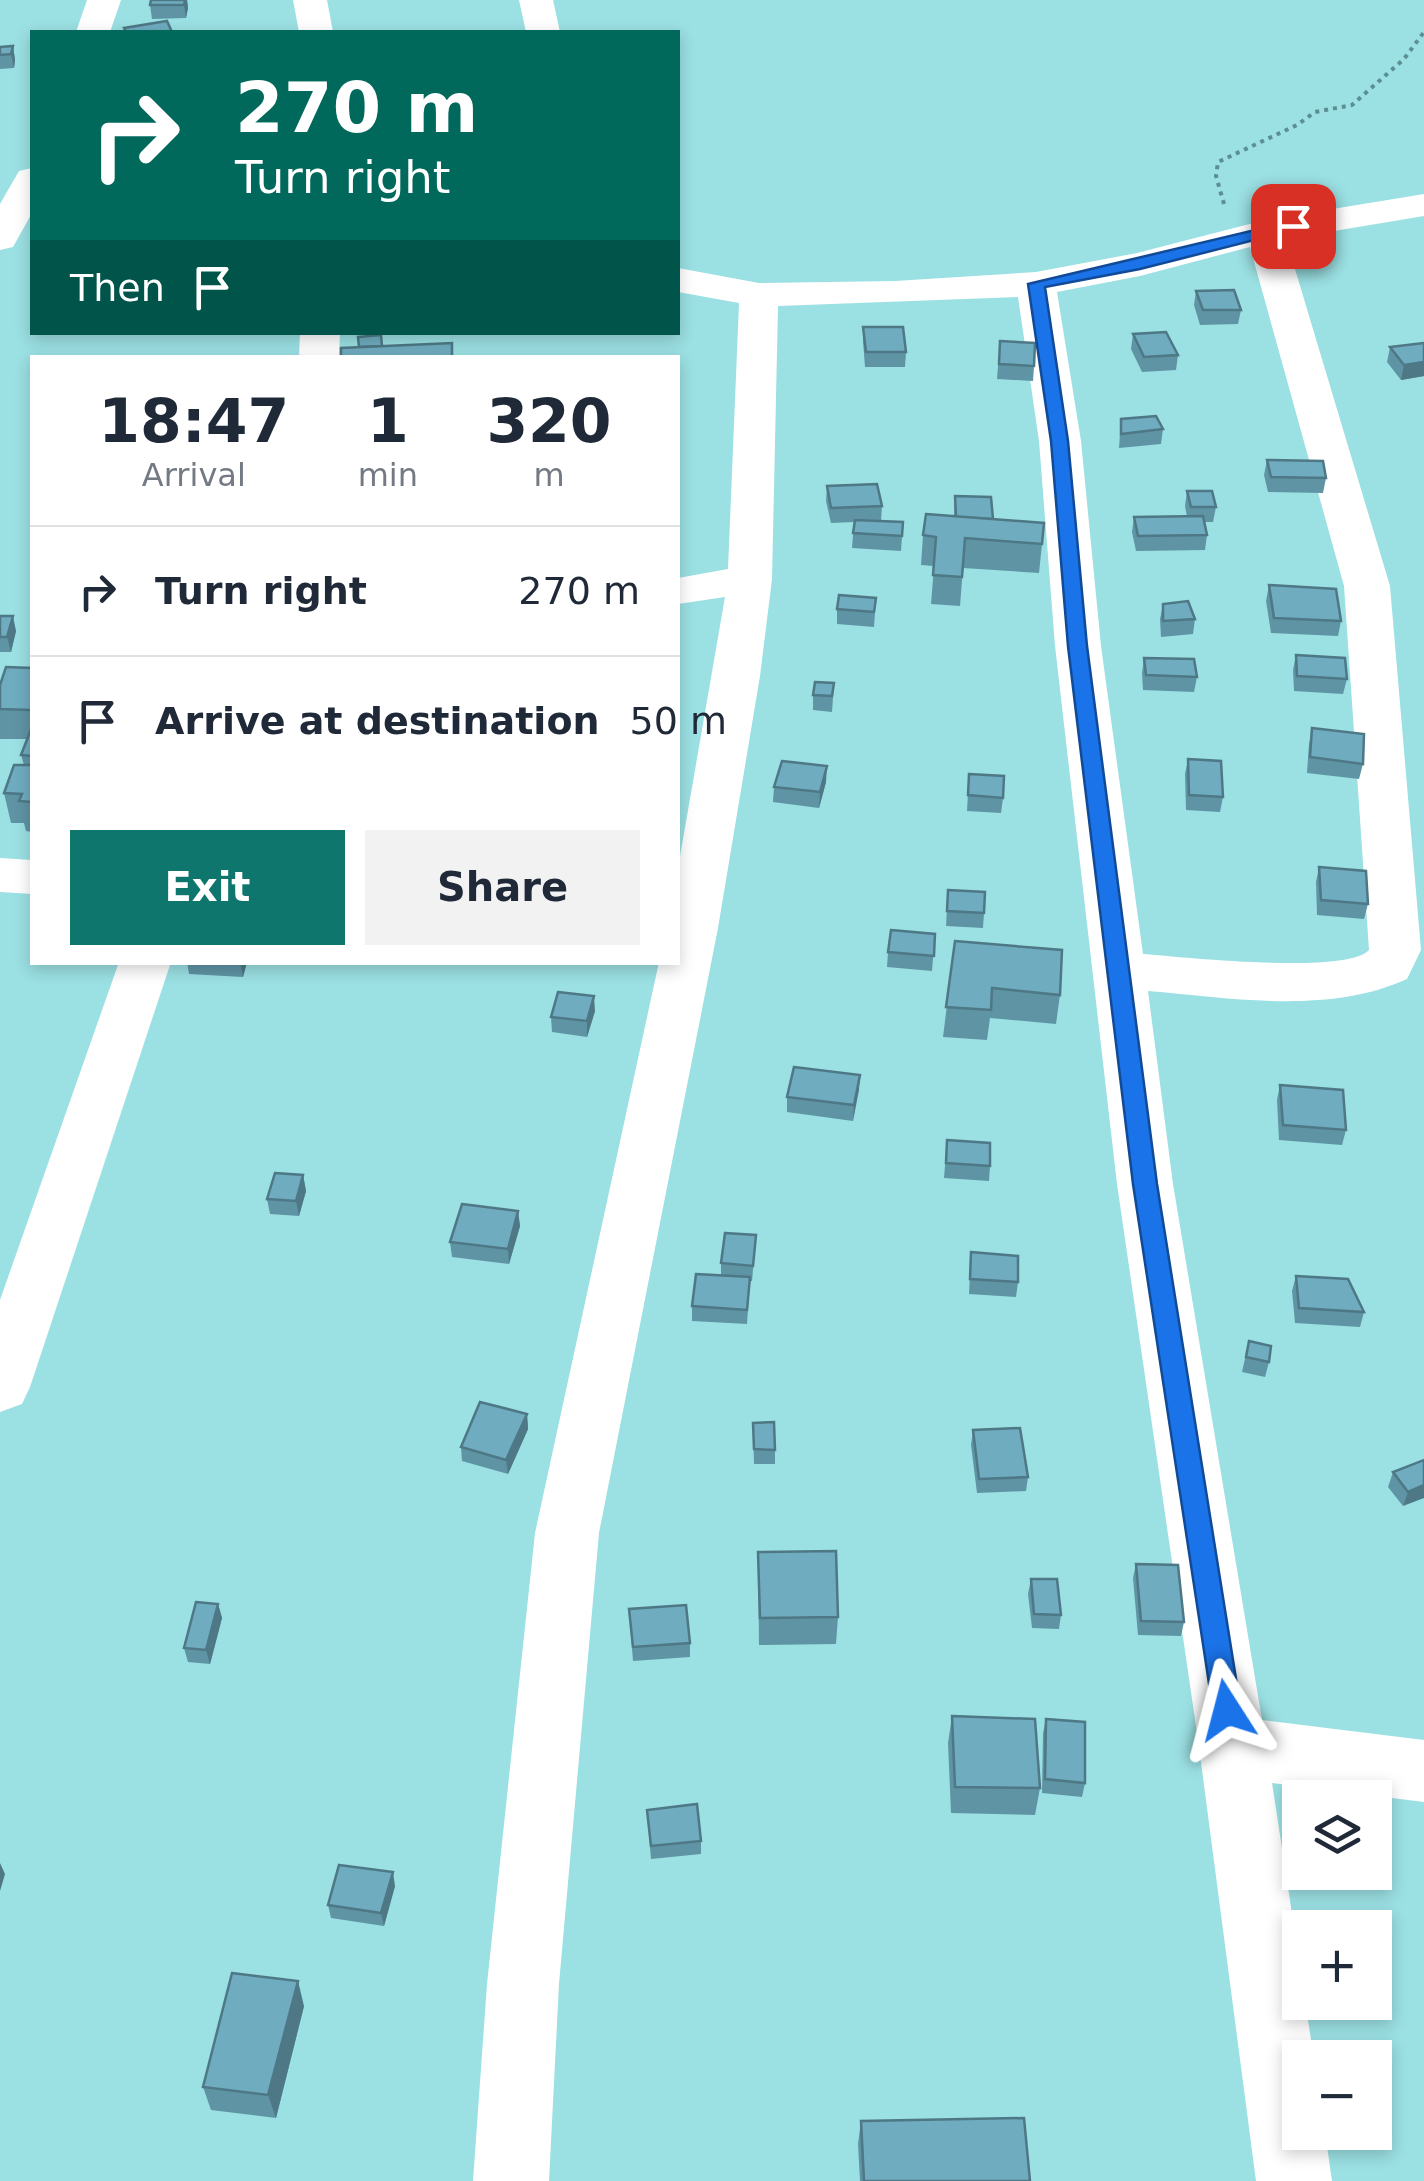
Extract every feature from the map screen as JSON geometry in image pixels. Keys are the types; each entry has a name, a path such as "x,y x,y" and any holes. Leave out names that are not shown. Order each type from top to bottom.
{"street":[{"path":"95,30 104,0"},
{"path":"310,0 316,30"},
{"path":"536,0 544,30"},
{"path":"0,240 30,183"},
{"path":"680,280 759,295 895,293 1036,284 1140,264 1246,222 1424,205"},
{"path":"1118,971 1273,982 1364,977 1388,966 1395,950 1367,586 1246,222"},
{"path":"1036,284 1060,441 1078,646 1145,1184 1294,2181"},
{"path":"680,954 737,676 750,579 759,295"},
{"path":"680,592 750,579"},
{"path":"0,875 30,877"},
{"path":"0,1387 145,965"},
{"path":"511,2181 523,1984 567,1533 678,965"},
{"path":"1232,1747 1424,1771"}],"path":[{"path":"1246,222 1216,176 1218,162 1316,112 1352,105 1404,59 1424,32"}],"building":[{"path":"151,0 185,0 184,5 150,5"},
{"path":"167,21 171,30 125,30"},
{"path":"13,46 11,54 0,55 0,47"},
{"path":"1234,290 1241,310 1203,310 1196,291"},
{"path":"863,327 903,327 906,352 866,352"},
{"path":"1166,332 1178,355 1144,357 1133,334"},
{"path":"381,335 382,346 359,347 358,337"},
{"path":"1000,341 1035,343 1034,366 999,364"},
{"path":"452,343 452,355 341,355 341,348"},
{"path":"1424,343 1424,362 1404,365 1390,347"},
{"path":"1156,416 1163,429 1121,434 1121,419"},
{"path":"1267,460 1323,461 1326,478 1271,477"},
{"path":"877,484 882,506 831,508 827,486"},
{"path":"1187,491 1212,491 1216,507 1191,507"},
{"path":"955,496 991,497 993,519 956,517"},
{"path":"926,514 1044,523 1042,544 965,538 962,577 933,575 936,537 923,535"},
{"path":"1203,516 1207,535 1138,536 1134,517"},
{"path":"855,520 903,522 902,536 853,533"},
{"path":"1269,585 1336,589 1341,621 1274,618"},
{"path":"839,595 876,598 874,612 837,609"},
{"path":"1188,601 1195,619 1163,621 1163,604"},
{"path":"0,616 13,616 7,637 0,637"},
{"path":"1296,655 1345,658 1347,679 1297,676"},
{"path":"1144,658 1194,659 1197,677 1146,675"},
{"path":"6,667 30,668 30,710 0,709 0,685"},
{"path":"815,682 834,683 832,696 813,695"},
{"path":"1312,728 1364,734 1363,764 1310,757"},
{"path":"30,732 30,756 21,755"},
{"path":"1188,759 1221,761 1223,797 1189,795"},
{"path":"782,761 827,766 820,792 774,787"},
{"path":"14,765 30,765 30,802 19,801 22,794 4,793"},
{"path":"969,774 1004,776 1003,798 968,795"},
{"path":"1319,867 1366,871 1368,904 1321,900"},
{"path":"948,890 985,892 984,913 947,911"},
{"path":"891,930 935,934 934,956 888,952"},
{"path":"955,941 1062,950 1060,995 992,988 991,1010 946,1007"},
{"path":"558,992 594,996 587,1021 551,1017"},
{"path":"794,1067 860,1075 854,1105 787,1097"},
{"path":"1280,1085 1343,1090 1346,1130 1283,1125"},
{"path":"947,1140 990,1143 990,1166 946,1163"},
{"path":"275,1173 303,1175 296,1201 267,1199"},
{"path":"462,1204 518,1211 508,1249 450,1242"},
{"path":"725,1233 756,1235 753,1266 721,1263"},
{"path":"971,1252 1018,1256 1018,1282 970,1279"},
{"path":"696,1274 750,1277 747,1310 692,1306"},
{"path":"1296,1276 1348,1279 1364,1312 1299,1308"},
{"path":"1249,1341 1271,1346 1269,1362 1246,1357"},
{"path":"480,1402 527,1414 506,1460 461,1447"},
{"path":"774,1422 775,1450 754,1449 753,1423"},
{"path":"1020,1428 1028,1477 979,1479 973,1430"},
{"path":"1424,1460 1424,1485 1408,1492 1393,1472"},
{"path":"836,1551 838,1617 760,1618 758,1552"},
{"path":"1136,1564 1178,1565 1184,1622 1141,1621"},
{"path":"1031,1579 1057,1579 1061,1615 1034,1614"},
{"path":"196,1602 218,1604 206,1650 184,1648"},
{"path":"686,1605 690,1643 633,1647 629,1609"},
{"path":"952,1716 1035,1719 1040,1788 955,1787"},
{"path":"1046,1719 1085,1722 1085,1783 1045,1779"},
{"path":"697,1804 701,1841 651,1846 647,1810"},
{"path":"339,1865 393,1872 381,1913 328,1905"},
{"path":"232,1973 298,1981 268,2095 203,2087"},
{"path":"1024,2118 1030,2181 864,2181 861,2121"}],"route":[{"path":"1227,1710 1145,1184 1078,646 1060,441 1036,284 1140,264 1293,226"}]}
